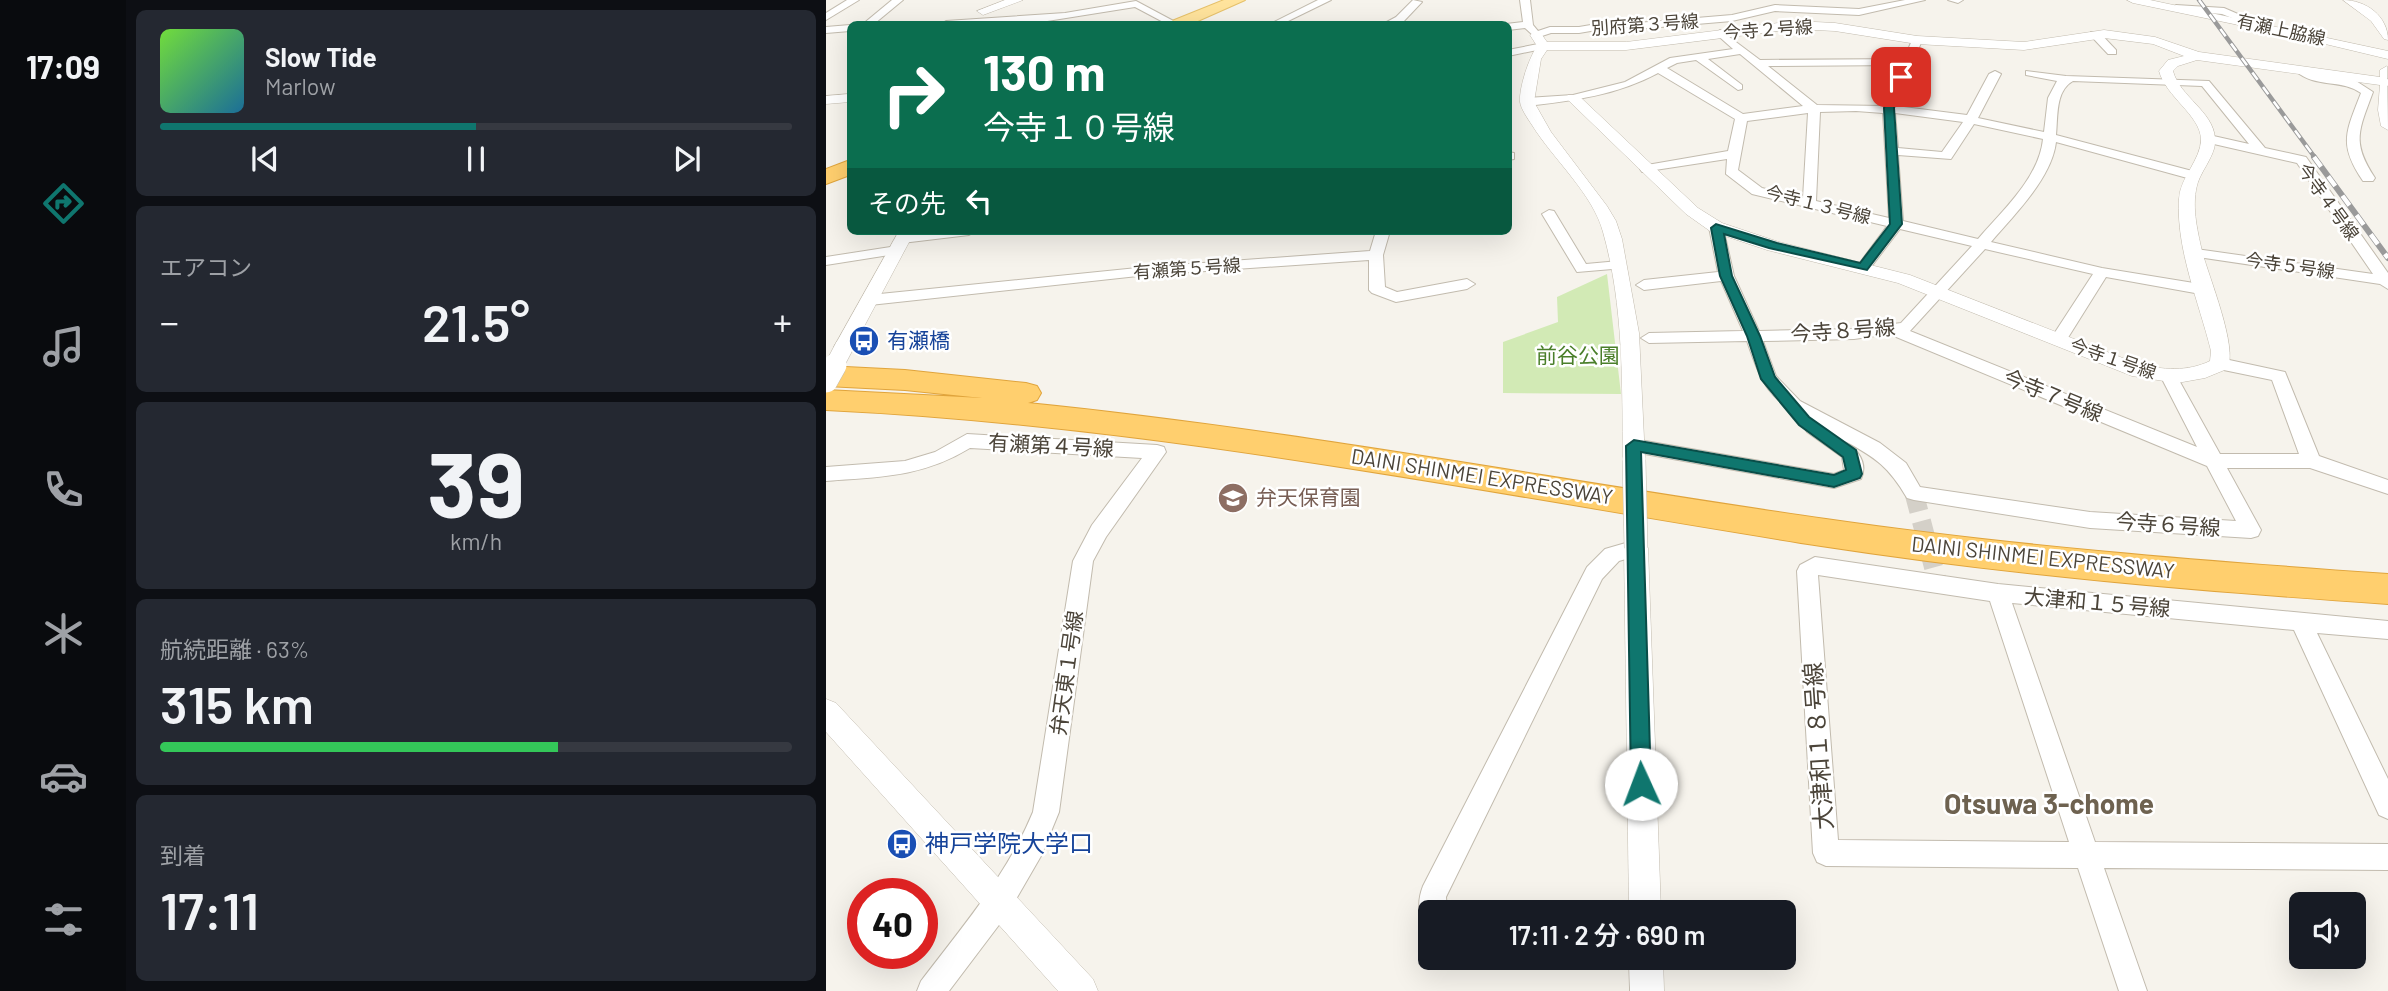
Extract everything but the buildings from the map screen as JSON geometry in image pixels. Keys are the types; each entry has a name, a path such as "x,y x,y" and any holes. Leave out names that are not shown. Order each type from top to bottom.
{"highway":[{"path":"826,170 847,161"},
{"path":"826,177 847,168"},
{"name":"DAINI SHINMEI EXPRESSWAY","path":"826,380 1039,394 1258,423 1919,524 2224,555 2388,566"},
{"name":"DAINI SHINMEI EXPRESSWAY","path":"826,400 887,401 1247,440 1920,545 2230,579 2388,589"}],"main road":[{"path":"1184,21 1237,0"}],"street":[{"path":"826,17 854,0"},
{"path":"872,21 898,0"},
{"path":"987,21 979,5 1017,0"},
{"path":"1281,21 1326,0"},
{"path":"1525,0 1535,36 1535,59 1527,102 1546,136 1609,223 1630,328 1645,900"},
{"name":"別府第３号線","path":"1535,36 1550,30 1579,30 1620,23 1637,26 1732,18 1775,8 1859,12 1920,0"},
{"name":"有瀬上脇線","path":"2133,0 2256,24 2388,55"},
{"path":"2349,0 2375,18 2388,36 2388,126"},
{"path":"1014,21 1115,9 1141,2 1171,21"},
{"path":"1395,21 1417,2"},
{"name":"今寺２号線","path":"1535,36 1626,46 1773,26 1816,26 1917,40 2024,46 2049,44 2095,34 2155,41 2197,56"},
{"path":"826,30 847,27"},
{"path":"1512,28 1535,36"},
{"path":"1720,33 1813,108 1815,115 1809,202"},
{"path":"2095,34 2112,52"},
{"path":"1512,50 1535,36"},
{"path":"1863,268 1896,224 1889,108 1917,40"},
{"path":"1527,102 1573,98 1629,84 1674,60 1739,51"},
{"path":"2166,77 2174,63 2197,56 2388,83"},
{"path":"1699,57 1738,86"},
{"path":"1755,63 1908,62"},
{"path":"1658,68 1741,118 1813,108 1889,108 1972,118 2191,175"},
{"path":"2144,68 2166,77 2205,127 2208,139 2204,154 2191,175 2187,214 2221,351 2220,364 2279,376 2311,461"},
{"path":"2302,71 2313,79 2350,83 2363,87 2367,92 2350,142 2352,156 2368,178"},
{"path":"2030,73 2068,80 2088,77 2166,77 2205,83 2259,149"},
{"path":"1891,151 1947,156 1972,118 1995,74"},
{"name":"今寺８号線","path":"1648,338 1854,334 1906,327 2024,195 2048,154 2054,98 2060,84 2068,80"},
{"path":"826,100 847,98"},
{"name":"今寺１号線","path":"1573,98 1692,211 1716,228 1773,246 1904,279 2132,369 2169,377 2192,377 2220,364"},
{"path":"1647,169 1734,154 1741,118"},
{"name":"今寺４号線","path":"2208,139 2301,160 2386,282"},
{"name":"今寺１３号線","path":"1734,154 1731,171 1757,191 2102,272 2206,290"},
{"path":"1549,215 1583,269 1619,265"},
{"path":"1634,453 1834,481 1854,474 1851,454 1804,421 1794,405 1768,379 1754,336 1726,276 1716,228"},
{"path":"826,261 902,240 939,235"},
{"path":"1382,235 1376,255 1377,290 1396,297 1467,284"},
{"path":"826,380 902,240"},
{"name":"今寺５号線","path":"2196,253 2386,282"},
{"name":"有瀬第５号線","path":"870,300 1147,271 1376,255"},
{"path":"2058,340 2102,272"},
{"path":"1644,285 1726,276"},
{"name":"今寺７号線","path":"1893,330 2214,461"},
{"name":"今寺６号線","path":"1794,405 1874,448 1899,468 1914,493 2090,520 2251,530 2169,377"},
{"name":"有瀬第４号線","path":"826,474 905,468 941,457 967,441 1157,452"},
{"name":"弁天東１号線","path":"931,991 998,903 1032,847 1046,813 1083,561 1098,531 1157,452"},
{"path":"2214,461 2311,461 2388,487"},
{"path":"1433,900 1594,573 1612,555 1636,548"},
{"name":"大津和１８号線","path":"1998,593 1815,565 1807,571 1826,853 2088,855"},
{"name":"大津和１５号線","path":"2133,991 1998,593 2388,630"},
{"path":"2300,621 2388,806"},
{"path":"826,712 1081,991"},
{"path":"2088,855 2388,857"},
{"path":"1646,970 1647,991"}],"green space":[{"name":"前谷公園","path":"1607,274 1621,394 1503,393 1503,342 1558,322 1557,297"}],"tunnel":[{"path":"1914,493 1938,584"}],"railway":[{"path":"2199,0 2316,159"},
{"path":"2314,157 2388,258"}],"place":[{"name":"有瀬橋","path":"864,341"},
{"name":"弁天保育園","path":"1233,498"},
{"name":"神戸学院大学口","path":"902,844"}],"district":[{"name":"Otsuwa 3-chome","path":"2049,804"}],"route":[{"path":"1641,784 1634,446 1834,481 1854,474 1851,454 1804,421 1794,405 1768,379 1754,336 1726,276 1716,228 1773,246 1863,268 1896,224 1889,108 1901,77"}]}
